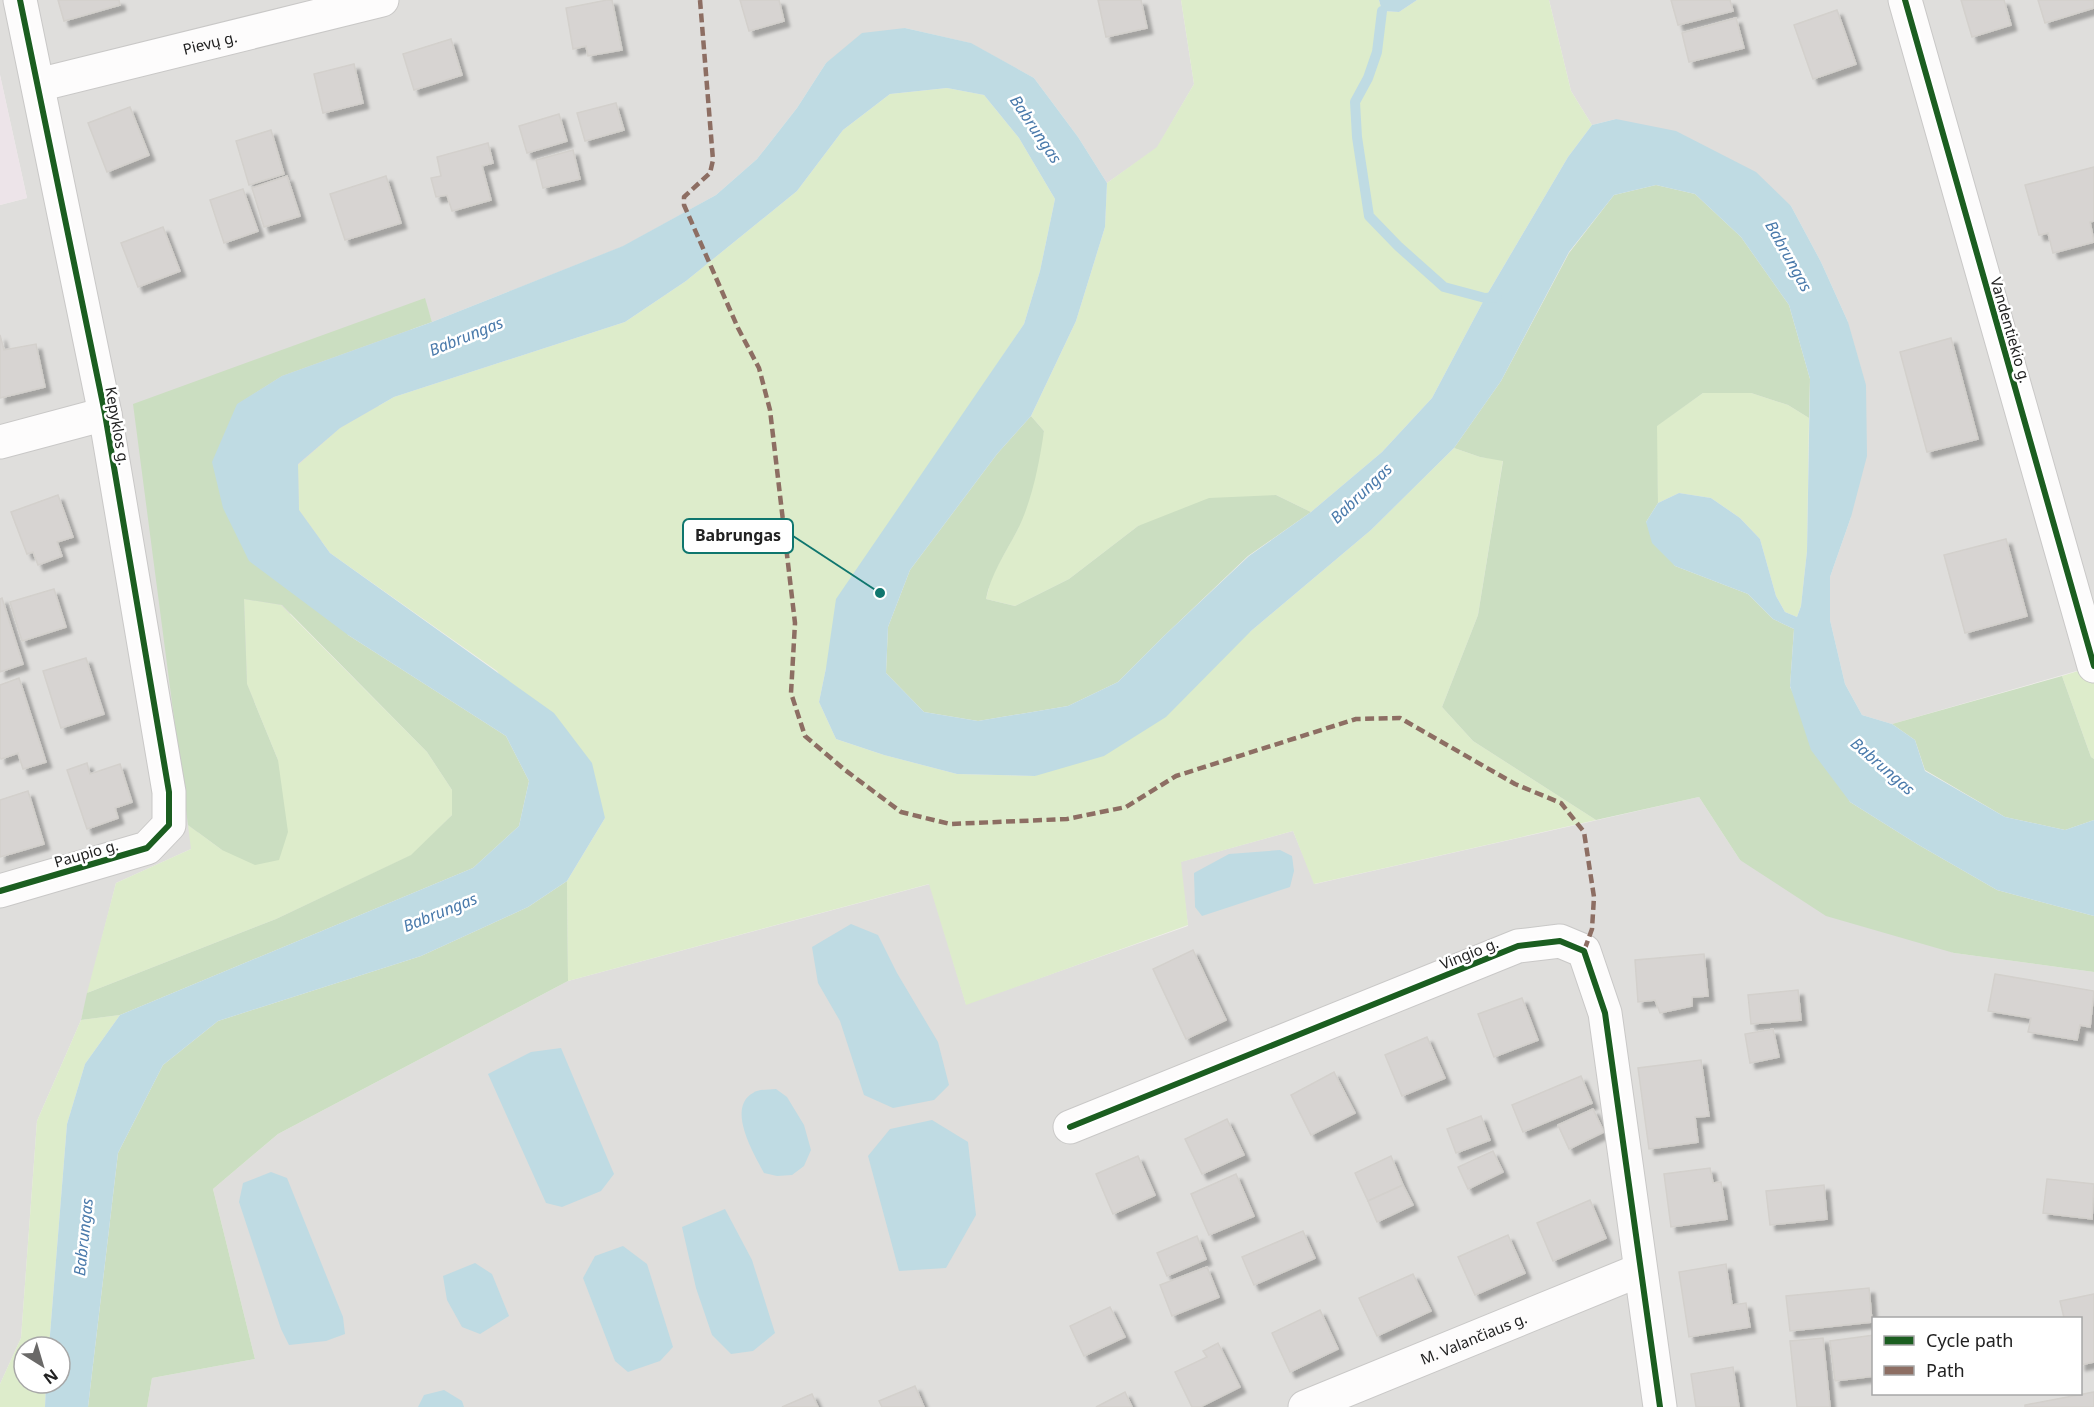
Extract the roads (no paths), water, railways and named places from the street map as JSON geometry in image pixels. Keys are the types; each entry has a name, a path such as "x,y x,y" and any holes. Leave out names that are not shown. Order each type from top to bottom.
{"street":[{"name":"Kepyklos g.","path":"20,0 105,414 169,792 169,825"},
{"name":"Pievų g.","path":"38,85 382,0"},
{"name":"Vandentiekio g.","path":"1905,0 2094,666"},
{"path":"0,442 105,414"},
{"name":"Paupio g.","path":"0,891 147,848 169,825"},
{"name":"Vingio g.","path":"1070,1127 1518,946 1560,941 1584,951 1605,1013 1660,1407"},
{"name":"M. Valančiaus g.","path":"1305,1407 1641,1270"}],"water":[{"path":"1379,0 1417,0 1399,12 1382,11"},
{"path":"905,28 971,43 1034,78 1078,137 1107,183 1105,227 1076,321 1031,416 997,454 910,570 888,627 886,673 924,712 978,721 1068,706 1118,682 1249,556 1311,512 1382,452 1432,398 1485,298 1568,157 1592,125 1616,119 1676,131 1756,172 1791,206 1821,262 1848,322 1866,385 1867,456 1851,517 1830,577 1830,620 1845,684 1862,715 1892,724 1915,740 1925,771 2005,817 2065,830 2094,820 2094,916 1997,890 1850,802 1811,750 1790,686 1794,629 1773,619 1748,594 1675,566 1652,543 1646,522 1658,503 1679,493 1711,498 1740,518 1760,539 1776,596 1785,612 1797,617 1801,606 1807,551 1810,379 1789,305 1741,237 1695,194 1656,185 1614,195 1569,252 1501,381 1454,448 1371,530 1251,631 1166,717 1104,756 1035,776 957,774 884,755 836,739 819,702 836,599 1024,324 1040,271 1055,199 1019,138 984,95 947,88 890,94 843,130 797,191 686,281 625,322 394,397 340,428 298,464 299,510 330,553 554,713 592,763 605,818 567,881 528,907 421,956 218,1021 163,1065 118,1153 88,1407 45,1407 46,1395 72,1395 72,1335 50,1335 67,1124 85,1064 120,1015 473,868 519,826 529,781 506,736 348,635 249,561 223,508 212,462 237,404 282,376 432,322 623,246 716,195 757,159 797,108 826,63 862,33"},
{"path":"1280,850 1292,856 1294,871 1290,887 1202,916 1195,907 1194,873 1229,854"},
{"path":"851,924 878,935 897,973 938,1042 949,1085 934,1100 893,1108 864,1095 840,1021 818,983 812,947"},
{"path":"561,1048 614,1174 601,1191 562,1207 546,1203 488,1074 531,1052"},
{"path":"776,1089 787,1097 804,1125 811,1150 804,1166 792,1175 777,1176 764,1173 749,1143 742,1120 745,1100 755,1092"},
{"path":"932,1120 968,1142 976,1215 946,1268 899,1271 868,1156 890,1129"},
{"path":"271,1172 287,1178 343,1317 345,1334 326,1341 289,1345 281,1329 239,1202 243,1183"},
{"path":"725,1209 752,1260 775,1333 753,1351 731,1354 712,1335 696,1288 682,1227"},
{"path":"623,1246 647,1264 673,1347 660,1361 628,1372 615,1361 583,1278 595,1256"},
{"path":"475,1263 492,1274 509,1316 480,1334 462,1327 447,1300 443,1276"},
{"path":"444,1390 462,1401 464,1407 418,1407 424,1395"}],"waterway":[{"path":"1382,11 1377,52 1368,78 1355,102 1357,137 1369,216 1398,246 1444,287 1485,298 1497,297"}],"place":[{"name":"Babrungas","path":"880,593"}]}
